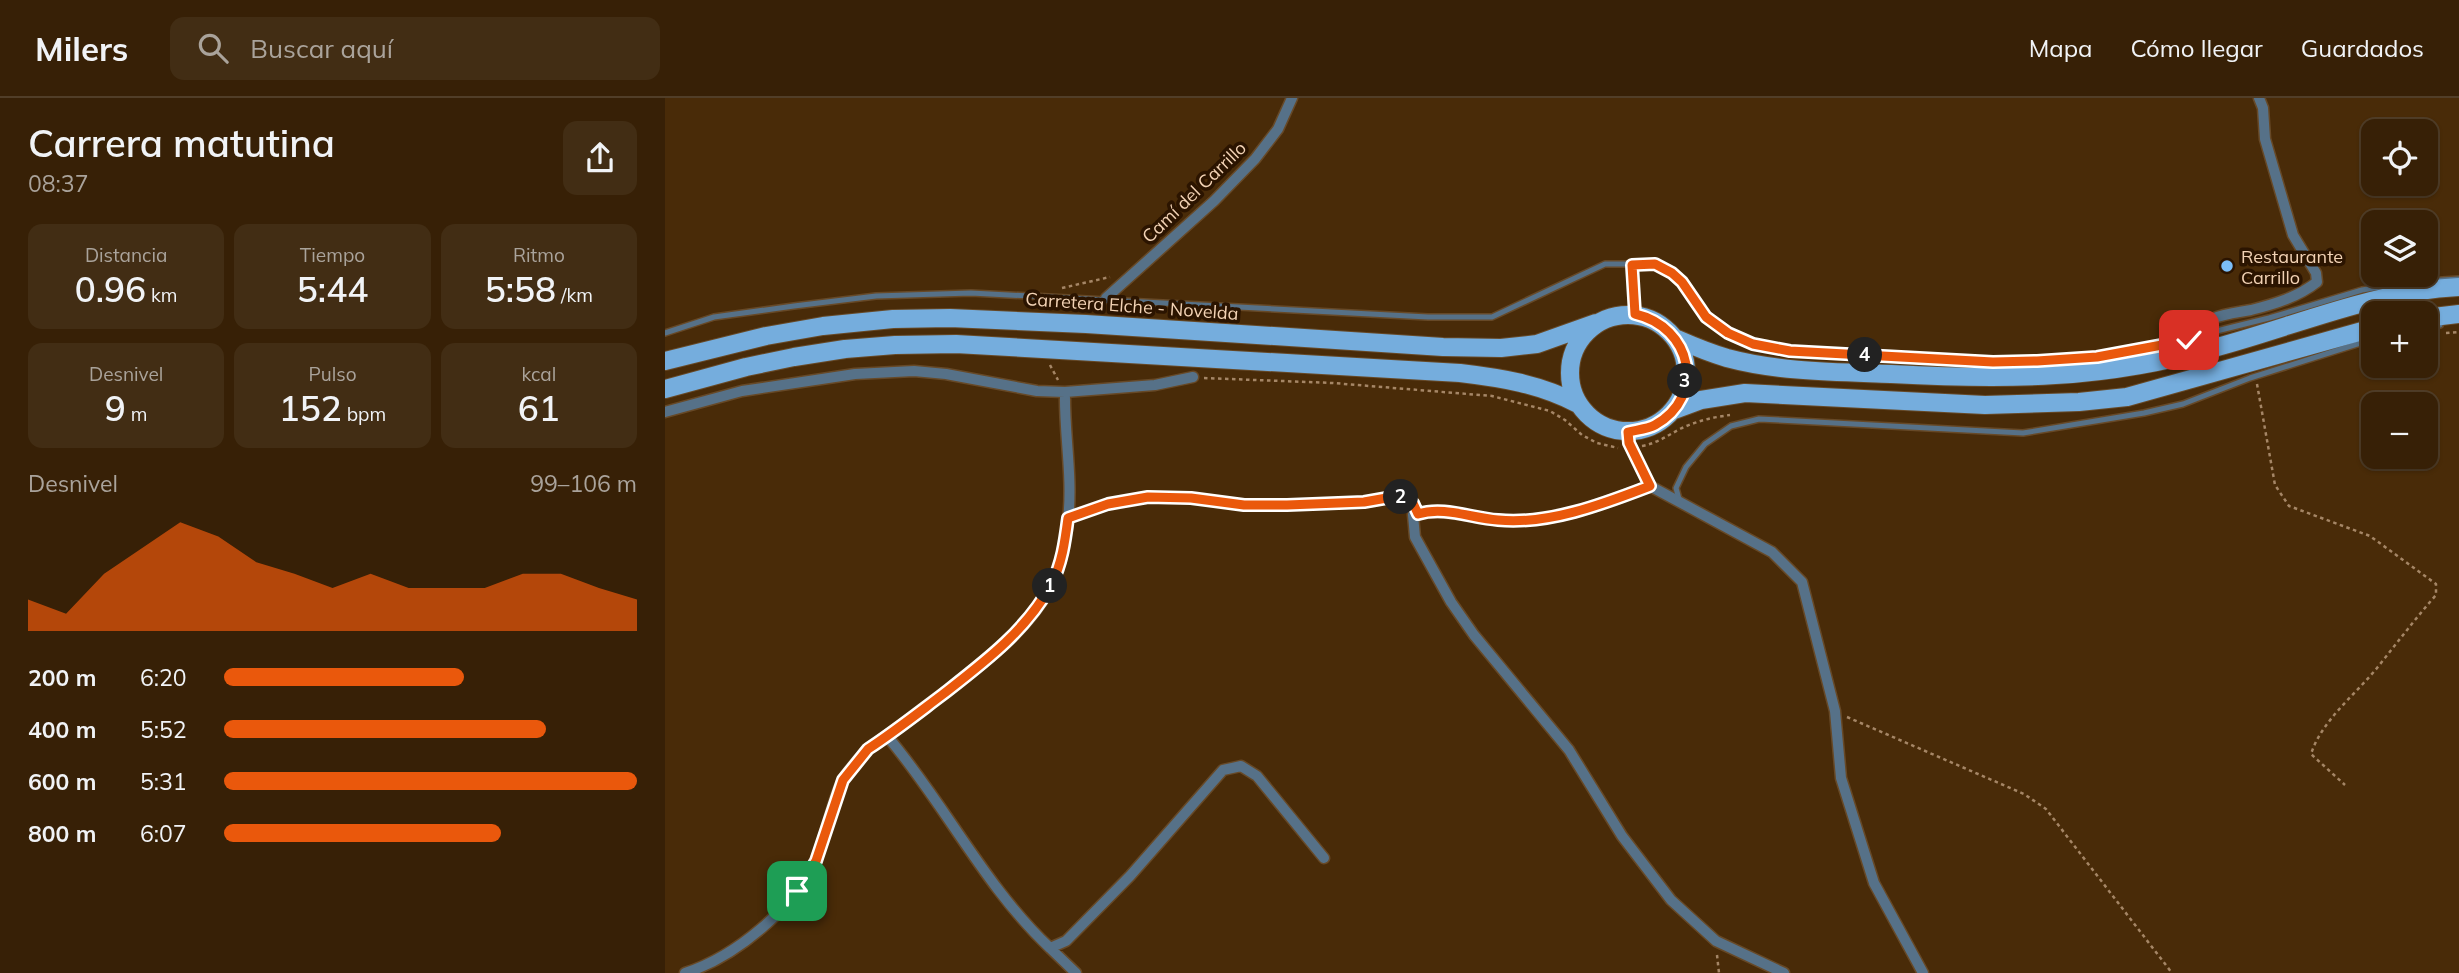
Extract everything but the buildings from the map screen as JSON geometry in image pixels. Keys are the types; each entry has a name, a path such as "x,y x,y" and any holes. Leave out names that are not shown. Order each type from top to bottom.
{"main road":[{"path":"1677,339 1728,358 1800,369 1979,378 2050,376 2137,366 2217,348 2379,298 2418,290 2459,287"},
{"path":"1578,404 1570,381 1572,356 1586,332 1596,323 1615,315 1635,314 1663,324 1677,339 1686,361 1685,390 1674,410"},
{"name":"Carretera Elche - Novelda","path":"665,361 766,336 894,319 1005,319 1443,347 1501,348 1537,344 1596,323"},
{"path":"665,389 794,356 870,347 956,344 1460,373 1529,384 1549,390 1578,404 1598,423 1617,431 1628,432 1654,426 1674,410 1701,400 1745,393 1985,405 2079,402 2127,397 2361,331"}],"street":[{"name":"Camí del Carrillo","path":"1105,298 1214,201 1255,159 1278,129 1291,98"},
{"path":"2189,340 2198,328 2209,320 2228,312 2249,310 2302,294 2317,282 2316,273 2293,235 2265,139 2263,108 2259,98"},
{"path":"665,412 766,387 855,374 914,371 946,374 1037,391 1065,392 1155,385 1193,377"},
{"path":"685,973 709,965 778,915 816,861 843,780 868,749 981,664 1020,628 1036,609 1052,583 1063,553 1068,518 1070,499 1065,392"},
{"path":"1628,432 1629,443 1650,486 1772,552 1801,582 1835,711 1841,778 1874,883 1923,973"},
{"path":"1650,486 1600,505 1544,518 1500,521 1429,510 1413,515 1415,537 1451,602 1474,635 1569,750 1622,836 1671,900 1716,941 1784,973"},
{"path":"887,736 910,763 995,886 1031,930 1076,973"},
{"path":"1050,947 1066,941 1130,876 1223,770 1241,766 1257,776 1324,858"}],"lane":[{"path":"665,333 714,317 876,296 971,293 1428,317 1492,317 1605,264 1655,264 1682,282 1706,317 1728,333 1753,344 1790,351 1993,362 2037,361 2097,357 2189,340 2362,290 2410,282 2459,279"},
{"path":"1632,265 1635,314"},
{"path":"1680,502 1676,488 1686,467 1705,444 1731,426 1759,419 2023,433 2183,404 2361,343"}],"path":[{"path":"1062,288 1111,277"},
{"path":"2256,377 2275,485 2289,506 2370,536 2436,584 2436,595 2370,676 2317,735 2311,754 2345,785"},
{"path":"1068,518 1108,504 1148,497 1191,498 1244,505 1287,505 1364,502 1398,496 1413,503 1418,514"},
{"path":"1835,711 2024,794 2046,809 2172,973"},
{"path":"1716,941 1719,973"}],"place":[{"name":"Restaurante Carrillo","path":"2227,266"}],"route":[{"path":"797,891 816,861 843,780 855,762 868,749 981,664 1020,628 1052,583 1063,553 1068,518 1108,504 1148,497 1191,498 1244,505 1287,505 1364,502 1398,496 1413,503 1418,514 1429,510 1500,521 1544,518 1600,505 1650,486 1629,443 1628,432 1654,426 1674,410 1685,390 1686,361 1677,339 1663,324 1635,314 1632,265 1655,264 1672,273 1682,282 1706,317 1728,333 1753,344 1790,351 1993,362 2037,361 2097,357 2189,340"}]}
